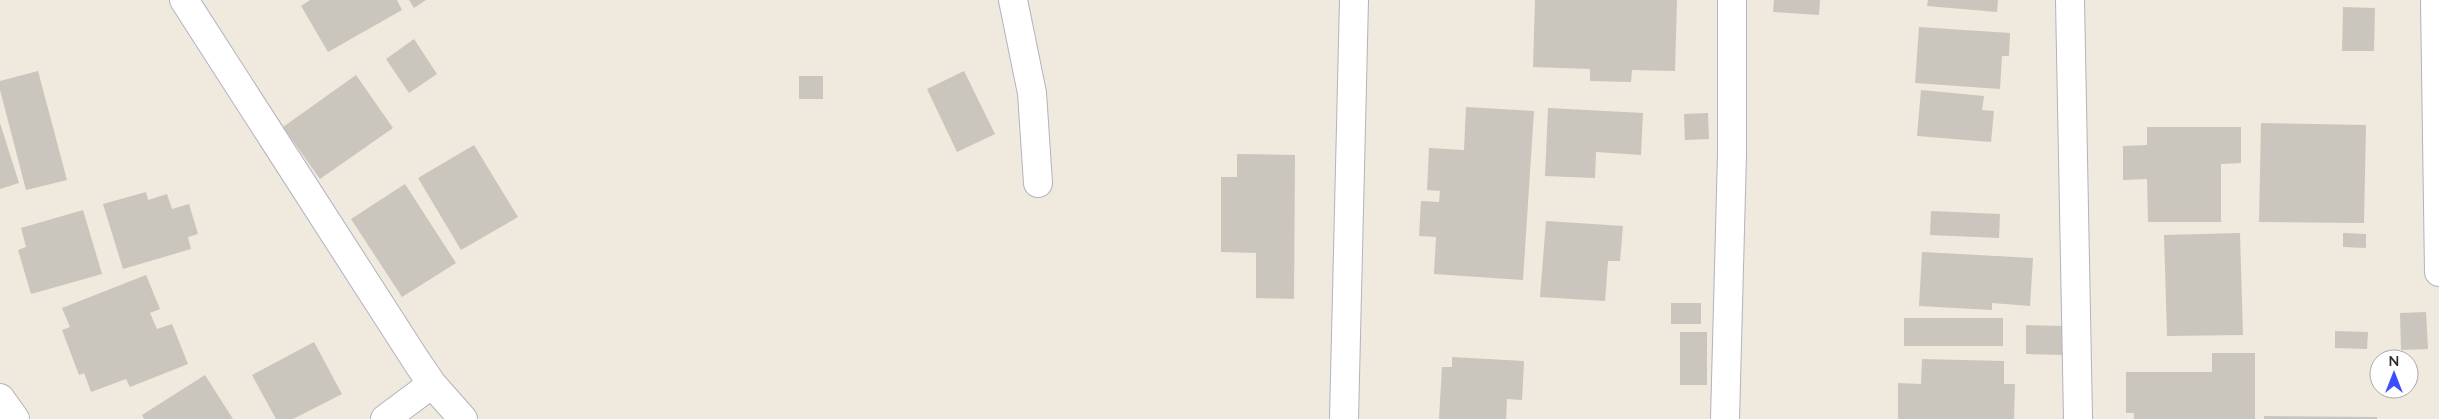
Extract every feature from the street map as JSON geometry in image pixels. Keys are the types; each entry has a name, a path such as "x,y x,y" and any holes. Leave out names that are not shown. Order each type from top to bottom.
{"street":[{"path":"184,0 432,384 463,419"},
{"path":"1013,0 1032,93 1038,183"},
{"path":"1344,419 1354,0"},
{"path":"1725,419 1732,154 1732,0"},
{"path":"2070,0 2078,419"},
{"path":"2434,0 2439,272"},
{"path":"385,419 432,384"},
{"path":"0,398 15,419"}],"building":[{"path":"310,0 397,0 402,10 328,52 301,6"},
{"path":"409,0 426,0 414,8"},
{"path":"1535,0 1677,0 1675,71 1632,70 1631,82 1590,81 1590,69 1533,67"},
{"path":"1774,0 1820,0 1819,15 1773,12"},
{"path":"1928,0 1998,0 1997,12 1927,6"},
{"path":"2343,7 2375,8 2374,51 2342,51"},
{"path":"1919,27 2010,33 2009,56 2002,56 2000,89 1915,83"},
{"path":"414,39 437,74 409,93 386,59"},
{"path":"38,71 67,180 26,190 0,90 0,81"},
{"path":"964,71 995,134 957,152 927,89"},
{"path":"356,75 393,128 320,179 283,127"},
{"path":"799,76 823,76 823,99 799,99"},
{"path":"1921,90 1984,96 1982,110 1994,111 1991,142 1917,136"},
{"path":"1466,107 1534,111 1523,280 1434,274 1436,237 1419,236 1421,201 1439,202 1440,191 1427,190 1429,148 1464,150"},
{"path":"1548,108 1643,113 1641,155 1596,152 1595,178 1545,176"},
{"path":"1708,113 1709,139 1685,140 1684,114"},
{"path":"0,123 19,183 0,189"},
{"path":"2261,123 2366,125 2364,223 2259,222"},
{"path":"2147,127 2241,127 2241,163 2221,164 2221,222 2148,222 2147,179 2123,180 2123,146 2147,145"},
{"path":"474,145 518,217 461,250 418,178"},
{"path":"1237,154 1295,155 1294,299 1256,298 1256,253 1221,252 1221,177 1237,177"},
{"path":"405,184 456,263 402,297 351,219"},
{"path":"146,192 148,200 167,194 172,209 189,204 198,234 188,237 191,249 123,269 103,204"},
{"path":"83,210 102,274 31,294 18,250 26,247 21,228"},
{"path":"1931,211 2000,214 1999,238 1930,235"},
{"path":"1546,221 1623,226 1620,261 1608,261 1605,301 1540,297"},
{"path":"2240,233 2243,335 2167,336 2164,235"},
{"path":"2343,233 2366,234 2366,248 2343,247"},
{"path":"1922,252 2033,258 2030,306 1992,303 1992,310 1919,306"},
{"path":"146,275 160,309 150,313 157,329 172,324 188,364 130,387 126,379 91,392 84,373 79,375 62,330 70,327 62,308"},
{"path":"1671,303 1701,303 1701,324 1671,324"},
{"path":"2426,312 2428,349 2401,349 2400,313"},
{"path":"1904,318 2003,318 2003,346 1904,346"},
{"path":"2026,325 2063,326 2063,355 2026,354"},
{"path":"2335,331 2368,332 2367,349 2335,348"},
{"path":"1680,332 1707,332 1707,385 1680,385"},
{"path":"314,342 342,394 293,419 276,419 252,375"},
{"path":"2212,353 2255,353 2255,419 2134,419 2134,413 2126,413 2126,372 2212,372"},
{"path":"1452,357 1524,361 1522,400 1507,399 1506,419 1439,419 1442,367 1452,367"},
{"path":"1922,359 2004,361 2004,384 2015,384 2014,419 1898,419 1898,383 1921,384"},
{"path":"205,375 233,419 144,419 142,415"},
{"path":"2264,416 2377,417 2377,419 2264,419"}]}
